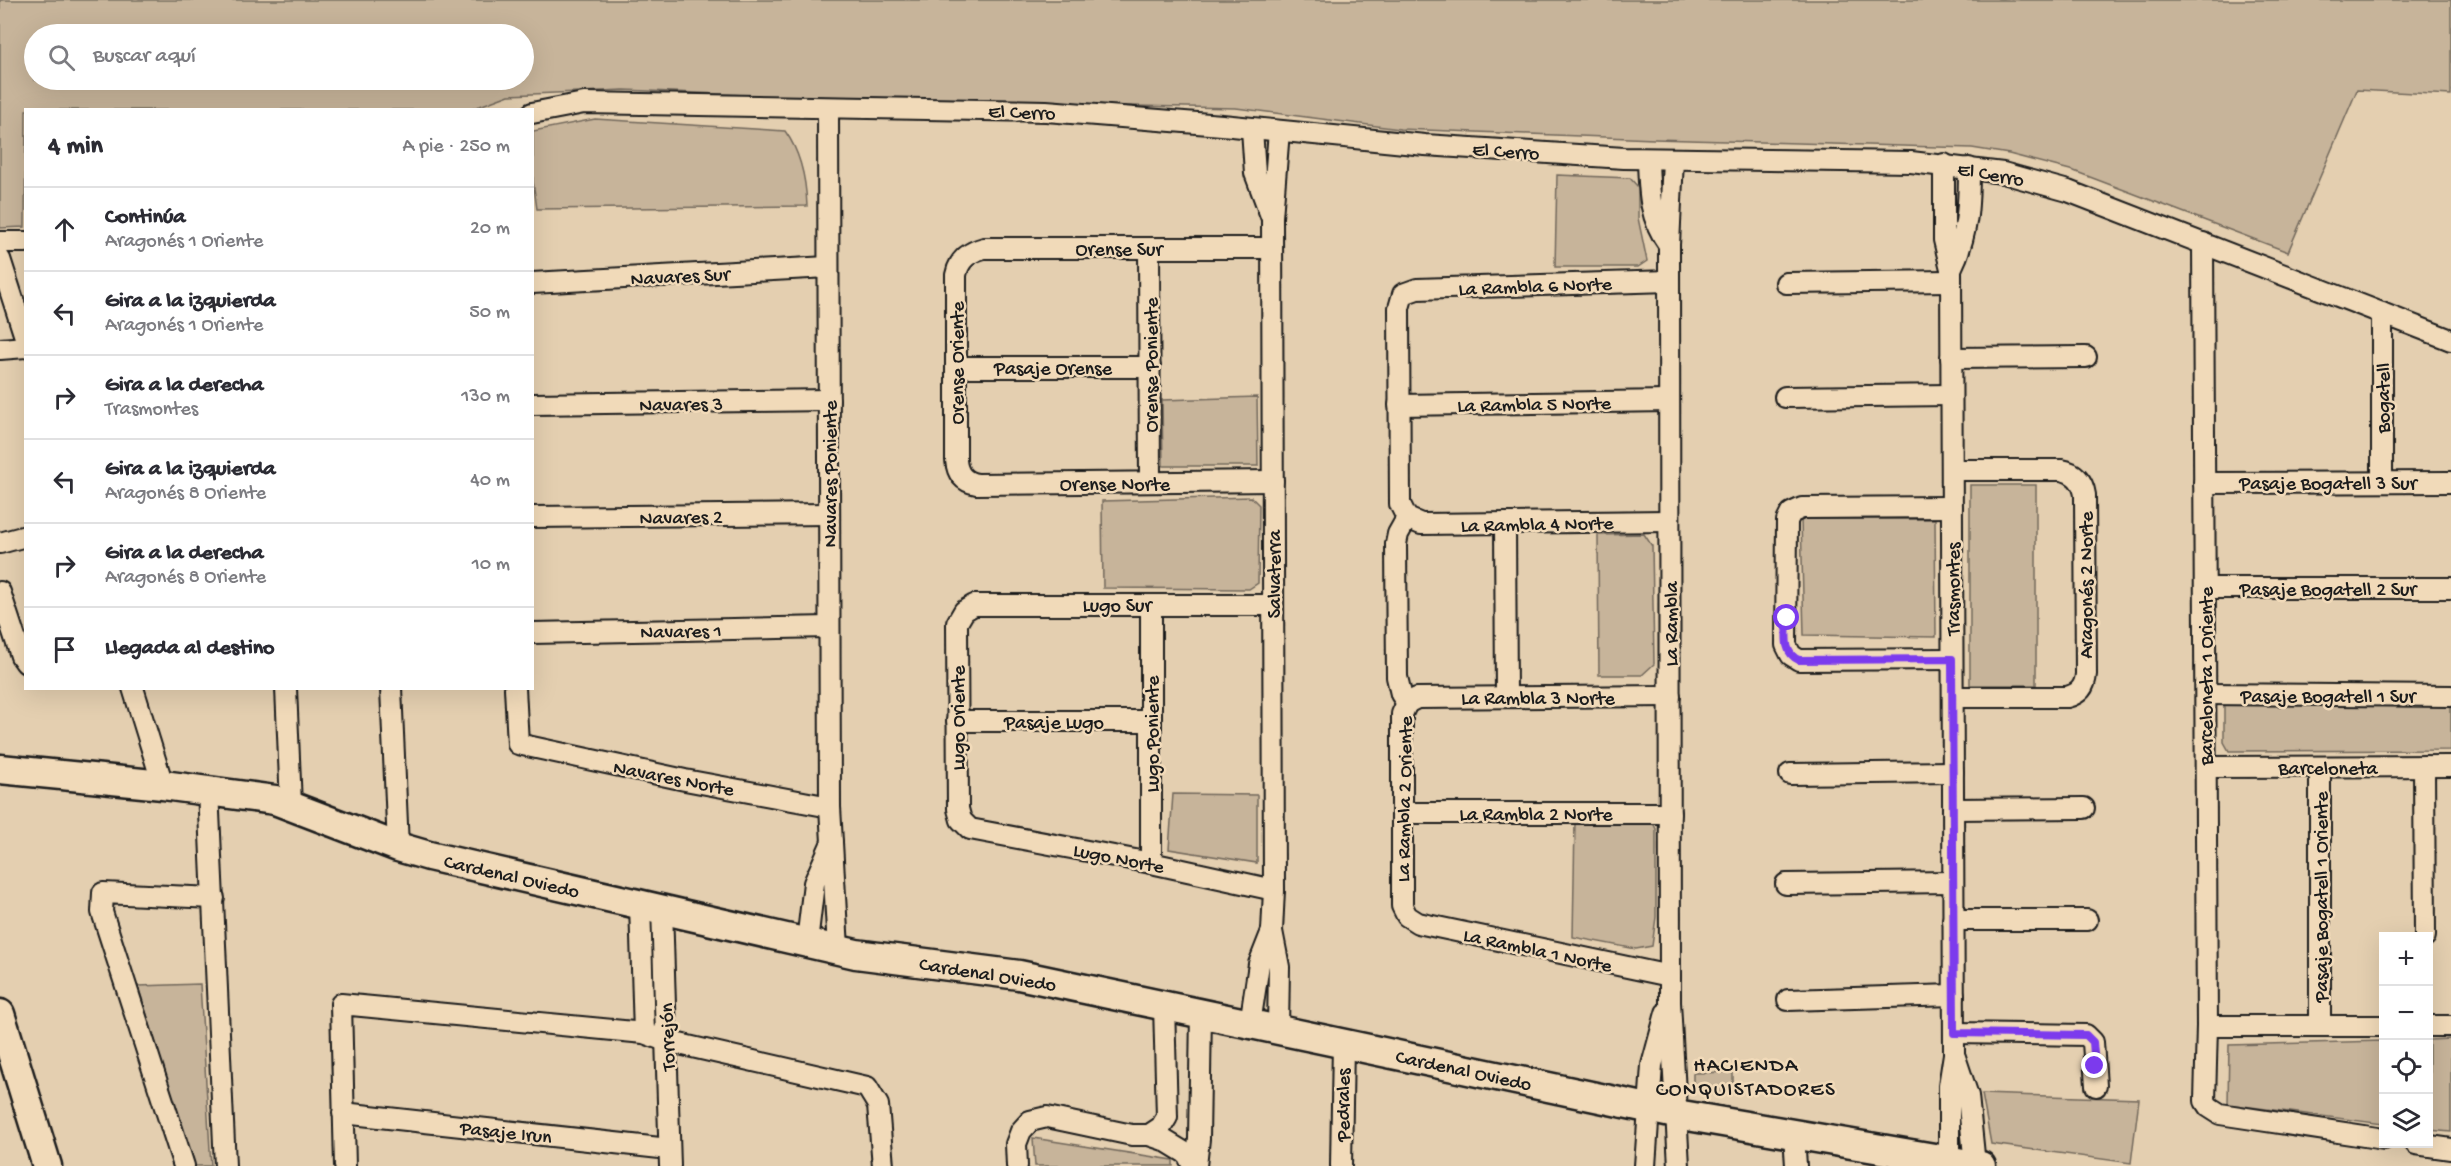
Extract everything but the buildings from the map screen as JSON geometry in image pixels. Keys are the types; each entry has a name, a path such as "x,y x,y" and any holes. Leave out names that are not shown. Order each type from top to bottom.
{"street":[{"name":"El Cerro","path":"534,113 584,103 1046,111 1425,145 1648,159 1944,164 2003,173 2068,191 2451,340"},
{"name":"Navares Poniente","path":"828,108 830,807 838,949"},
{"name":"Salvaterra","path":"1252,129 1255,173 1272,217"},
{"name":"Salvaterra","path":"1278,1030 1279,967 1272,931 1274,890 1272,217 1280,131"},
{"name":"La Rambla","path":"1648,159 1649,193 1653,217 1669,245"},
{"name":"La Rambla","path":"1663,1111 1670,1002 1669,245 1673,159"},
{"name":"Trasmontes","path":"1944,164 1944,240 1951,275 1954,1054 1949,1086 1968,1164"},
{"name":"Trasmontes","path":"1951,275 1968,218 1969,168"},
{"path":"0,242 24,242"},
{"name":"Barceloneta 1 Oriente","path":"2203,243 2207,1026 2204,1093 2209,1107 2220,1114 2379,1138"},
{"name":"Orense Sur","path":"968,254 984,248 1272,248"},
{"name":"Orense Poniente","path":"1149,248 1150,482"},
{"name":"Orense Oriente","path":"960,476 956,460 956,275 960,261 968,254"},
{"path":"0,258 24,334"},
{"name":"Navares Sur","path":"534,283 828,267"},
{"path":"1786,284 1951,275"},
{"name":"La Rambla 6 Norte","path":"1399,405 1399,303 1403,294 1416,289 1669,281"},
{"name":"Bogatell","path":"2382,313 2382,482"},
{"path":"0,349 24,347"},
{"path":"1951,358 2086,357"},
{"name":"Pasaje Orense","path":"956,367 1150,367"},
{"path":"1785,397 1951,395"},
{"name":"Navares 3","path":"534,404 828,400"},
{"name":"La Rambla 5 Norte","path":"1399,405 1669,401"},
{"path":"1399,405 1400,504 1407,518"},
{"name":"Aragonés 2 Norte","path":"1952,470 2061,470 2078,478 2082,483 2085,495 2086,674 2083,687 2079,692 2061,698 1953,697"},
{"name":"Orense Norte","path":"960,476 977,484 1273,481"},
{"name":"Pasaje Bogatell 3 Sur","path":"2204,483 2451,482"},
{"path":"1952,507 1802,508 1791,513 1787,521 1786,645 1791,654 1799,660 1952,659"},
{"name":"Navares 2","path":"534,517 829,514"},
{"name":"La Rambla 4 Norte","path":"1407,518 1421,524 1669,521"},
{"name":"La Rambla 2 Oriente","path":"1407,518 1398,534 1396,544 1397,677 1401,694 1407,703 1401,714 1402,906 1407,916"},
{"path":"1505,523 1506,698"},
{"path":"0,543 24,537"},
{"name":"Pasaje Bogatell 2 Sur","path":"2205,588 2451,588"},
{"path":"0,592 24,660"},
{"name":"Lugo Sur","path":"964,611 980,604 1273,605"},
{"name":"Lugo Poniente","path":"1151,605 1151,863"},
{"name":"Lugo Oriente","path":"964,611 959,617 957,629 957,720 958,809 965,825"},
{"name":"Navares 1","path":"534,633 829,627"},
{"path":"134,690 163,785"},
{"path":"286,690 291,806"},
{"path":"392,690 398,847"},
{"name":"Navares Norte","path":"516,690 518,744 685,780 830,807"},
{"name":"Pasaje Bogatell 1 Sur","path":"2205,694 2451,696"},
{"name":"La Rambla 3 Norte","path":"1407,703 1417,698 1670,696"},
{"name":"Pasaje Lugo","path":"957,720 1151,721"},
{"path":"2424,766 2425,932"},
{"name":"Barceloneta","path":"2206,767 2451,766"},
{"name":"Pasaje Bogatell 1 Oriente","path":"2320,767 2320,1026"},
{"name":"Cardenal Oviedo","path":"0,769 252,796 291,806 398,847 461,864 856,954 1018,975 1663,1111 1968,1164"},
{"path":"1790,774 1953,772"},
{"path":"208,790 225,1166"},
{"path":"1953,809 2084,808"},
{"name":"La Rambla 2 Norte","path":"1402,813 1670,813"},
{"name":"Lugo Norte","path":"965,825 982,832 1151,863 1274,890"},
{"name":"Navares Poniente","path":"807,942 814,883 833,840"},
{"path":"1786,884 1953,882"},
{"path":"184,1166 102,912 103,893 214,898"},
{"name":"Torrejón","path":"644,1033 651,906"},
{"name":"Torrejón","path":"651,906 666,1041 669,1158"},
{"name":"La Rambla 1 Norte","path":"1407,916 1418,923 1670,976"},
{"path":"1953,920 2086,920"},
{"name":"Salvaterra","path":"1250,1023 1259,964 1272,931"},
{"path":"1788,1000 1954,995"},
{"name":"La Rambla","path":"1663,1111 1655,1047 1670,1002"},
{"path":"345,1166 341,1004 644,1033 666,1041 867,1087 878,1105 883,1166"},
{"path":"1149,1135 1161,1127 1167,1117 1164,1005"},
{"path":"1194,1166 1199,1139 1201,1013"},
{"path":"0,1014 47,1166"},
{"path":"2207,1026 2379,1026"},
{"path":"2433,1026 2451,1026"},
{"path":"1954,1033 2086,1035 2093,1042 2096,1086"},
{"name":"Pedrales","path":"1341,1166 1343,1043"},
{"name":"Trasmontes","path":"1954,1054 1968,1096 1968,1164"},
{"path":"1645,1166 1663,1111"},
{"path":"1663,1111 1679,1166"},
{"name":"Pasaje Irun","path":"343,1113 669,1158"},
{"path":"1017,1166 1016,1144 1025,1125 1036,1119 1047,1118 1132,1135 1149,1135 1174,1144 1187,1154 1194,1166"},
{"path":"1794,1134 1796,1166"},
{"path":"2433,1146 2451,1149"}],"shaded area":[{"path":"0,0 2451,0 2451,95 2357,90 2288,252 2074,171 2009,154 1972,148 1400,129 1236,108 890,101 624,90 509,95 474,108 24,108 24,227 0,228"},
{"path":"595,119 785,131 802,167 807,206 537,209 534,188 534,131"},
{"path":"1557,175 1630,178 1638,187 1638,218 1647,261 1638,267 1555,267"},
{"path":"1257,397 1258,466 1163,466 1162,400"},
{"path":"1970,485 2036,485 2036,685 1970,685"},
{"path":"1251,497 1259,505 1258,583 1249,589 1103,588 1102,501"},
{"path":"1801,519 1935,519 1936,637 1804,635"},
{"path":"1644,534 1652,546 1654,664 1642,675 1599,675 1598,535"},
{"path":"2224,704 2451,706 2451,750 2229,751 2224,742"},
{"path":"1173,794 1257,795 1257,863 1169,849"},
{"path":"1648,821 1653,823 1656,829 1656,917 1652,946 1636,949 1573,937 1575,822"},
{"path":"200,984 211,1166 194,1166 138,986"},
{"path":"2451,1039 2451,1132 2433,1130 2433,1040"},
{"path":"2379,1041 2379,1123 2228,1104 2229,1045"},
{"path":"1733,1072 1733,1093 1705,1094 1693,1084 1693,1073"},
{"path":"1982,1094 2139,1099 2131,1163 1991,1144"},
{"path":"1033,1138 1173,1160 1173,1166 1035,1166"}],"district":[{"name":"HACIENDA CONQUISTADORES","path":"1746,1076"}],"route":[{"path":"1787,618 1786,645 1794,658 1799,660 1952,659 1954,1033 2086,1035 2093,1042 2095,1066"}]}
